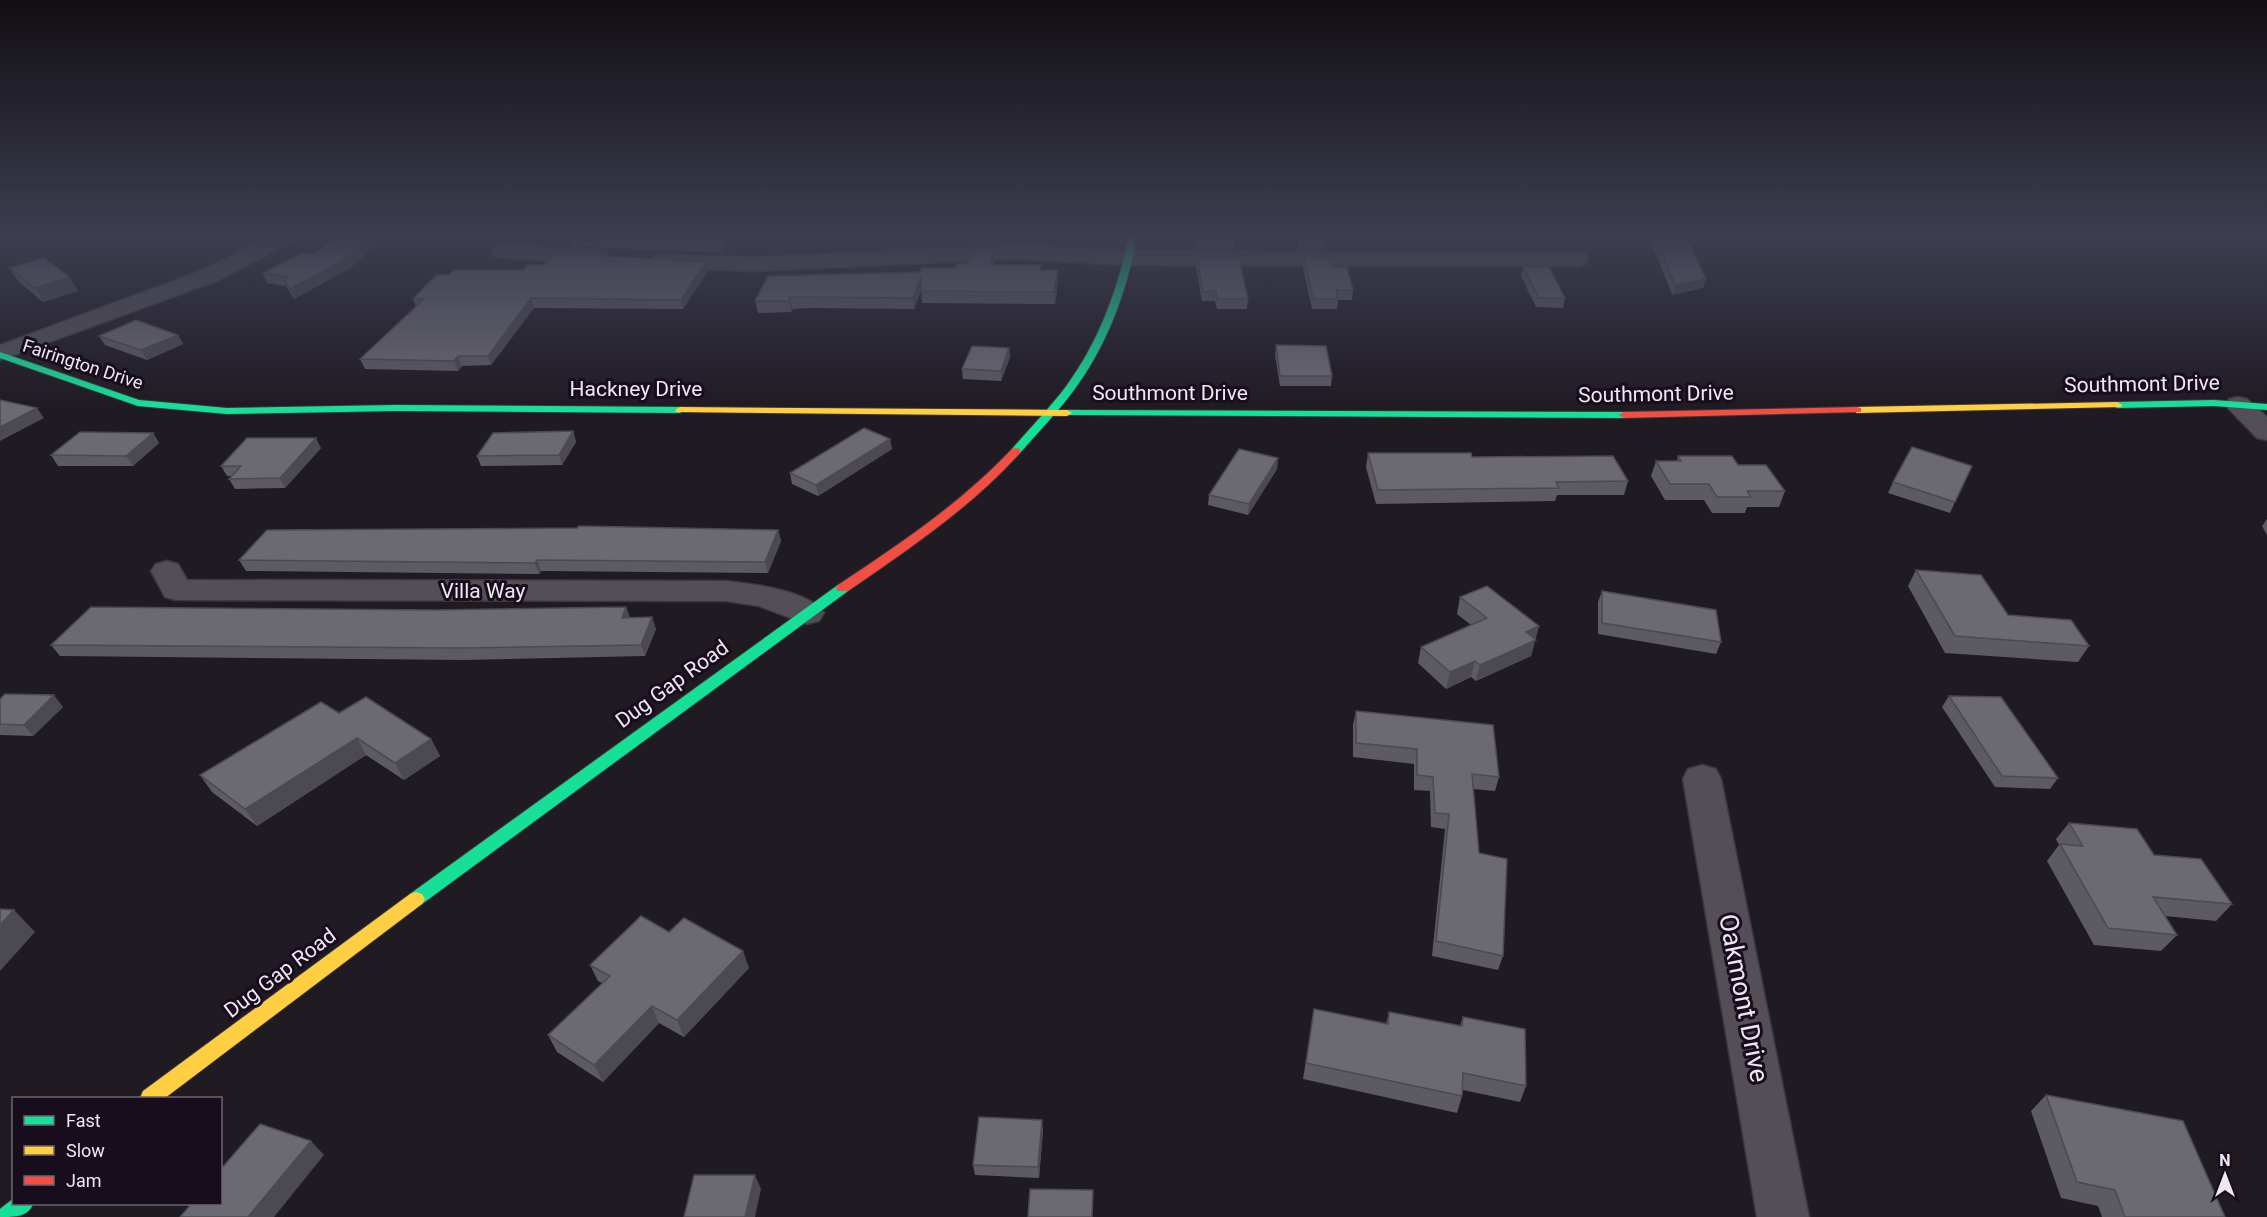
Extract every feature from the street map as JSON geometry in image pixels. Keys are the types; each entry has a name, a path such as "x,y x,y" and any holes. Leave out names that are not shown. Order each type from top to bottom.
{"street":[{"path":"0,354 163,293"},
{"name":"Dug Gap Road","path":"151,1097 508,830 807,613 925,531 1003,466 1045,414 1075,382 1103,335 1117,293"},
{"name":"Fairington Drive","path":"0,354 138,403 226,411"},
{"name":"Southmont Drive","path":"1045,414 1547,417 2202,403 2267,407"},
{"path":"2238,405 2267,432"},
{"name":"Hackney Drive","path":"226,411 395,408 1045,414"},
{"name":"Villa Way","path":"167,571 176,590 726,591 765,596 807,613"},
{"name":"Oakmont Drive","path":"1702,779 1756,1060 1783,1217"},
{"path":"7,1217 20,1205"}],"building":[{"path":"419,293 686,293 681,300 531,298 488,356 458,356 454,361 360,359 424,299 413,299"},
{"path":"759,293 915,293 913,298 790,297 789,301 755,301"},
{"path":"1216,293 1247,293 1248,299 1217,299"},
{"path":"1312,293 1337,293 1338,299 1313,299"},
{"path":"1536,293 1562,293 1565,298 1539,298"},
{"path":"136,320 178,335 141,350 99,336"},
{"path":"1276,345 1326,346 1332,376 1280,376"},
{"path":"972,346 1009,348 1001,371 962,369"},
{"path":"0,400 37,408 0,427"},
{"path":"864,428 890,439 816,485 790,473"},
{"path":"573,431 559,455 477,456 493,433"},
{"path":"80,432 153,433 126,456 51,455"},
{"path":"247,438 316,438 280,478 229,479 241,466 221,466"},
{"path":"1912,447 1972,466 1955,502 1893,482"},
{"path":"1239,449 1278,458 1249,504 1209,495"},
{"path":"1368,453 1471,453 1472,457 1613,456 1628,481 1556,482 1559,488 1378,490"},
{"path":"1678,456 1732,456 1738,465 1766,465 1785,491 1747,491 1751,497 1717,497 1709,484 1670,484 1656,461 1681,461"},
{"path":"579,526 778,530 765,562 537,560 535,563 239,560 267,530 577,528"},
{"path":"1916,570 1981,575 2008,615 2071,620 2089,646 1955,636"},
{"path":"1487,586 1539,626 1526,632 1536,640 1480,665 1475,661 1450,672 1421,647 1487,618 1460,597"},
{"path":"1602,591 1716,610 1721,642 1602,623"},
{"path":"91,607 435,610 626,607 622,618 652,617 641,645 459,648 51,645"},
{"path":"5,694 54,695 24,725 0,724 0,699"},
{"path":"1949,696 2001,697 2058,778 2002,776"},
{"path":"366,697 431,739 395,763 357,738 245,809 200,775 321,702 339,713"},
{"path":"1356,711 1493,725 1499,777 1472,774 1479,853 1507,859 1503,956 1436,941 1449,814 1435,813 1433,777 1417,775 1417,749 1356,743"},
{"path":"2069,823 2137,829 2154,855 2201,859 2232,904 2153,897 2177,935 2108,928 2060,844 2083,846"},
{"path":"0,909 14,910 0,925"},
{"path":"641,916 669,932 684,918 743,951 677,1020 652,1006 594,1065 548,1035 610,976 590,965"},
{"path":"1314,1009 1388,1024 1389,1012 1462,1026 1463,1017 1525,1029 1526,1086 1463,1073 1462,1096 1306,1063"},
{"path":"2046,1095 2183,1121 2225,1217 2125,1217 2115,1190 2077,1182"},
{"path":"979,1117 1042,1120 1038,1167 973,1165"},
{"path":"260,1124 311,1141 248,1217 180,1217 190,1205 222,1205 222,1168"},
{"path":"694,1175 755,1175 745,1217 684,1217"},
{"path":"1030,1189 1093,1190 1092,1217 1028,1217"}],"traffic: fast":[{"path":"1016,451 1055,407 1086,364 1096,347 1119,293"},
{"path":"0,355 138,403 227,411 395,408 680,410"},
{"path":"2117,405 2214,403 2267,407"},
{"path":"1067,413 1624,415"},
{"path":"416,899 843,588"},
{"path":"7,1217 22,1205"}],"traffic: slow":[{"path":"1857,410 2117,405"},
{"path":"680,410 1067,413"},
{"path":"151,1097 416,899"}],"traffic: jam":[{"path":"1624,415 1857,410"},
{"path":"843,588 956,508 978,490 1016,451"}]}
